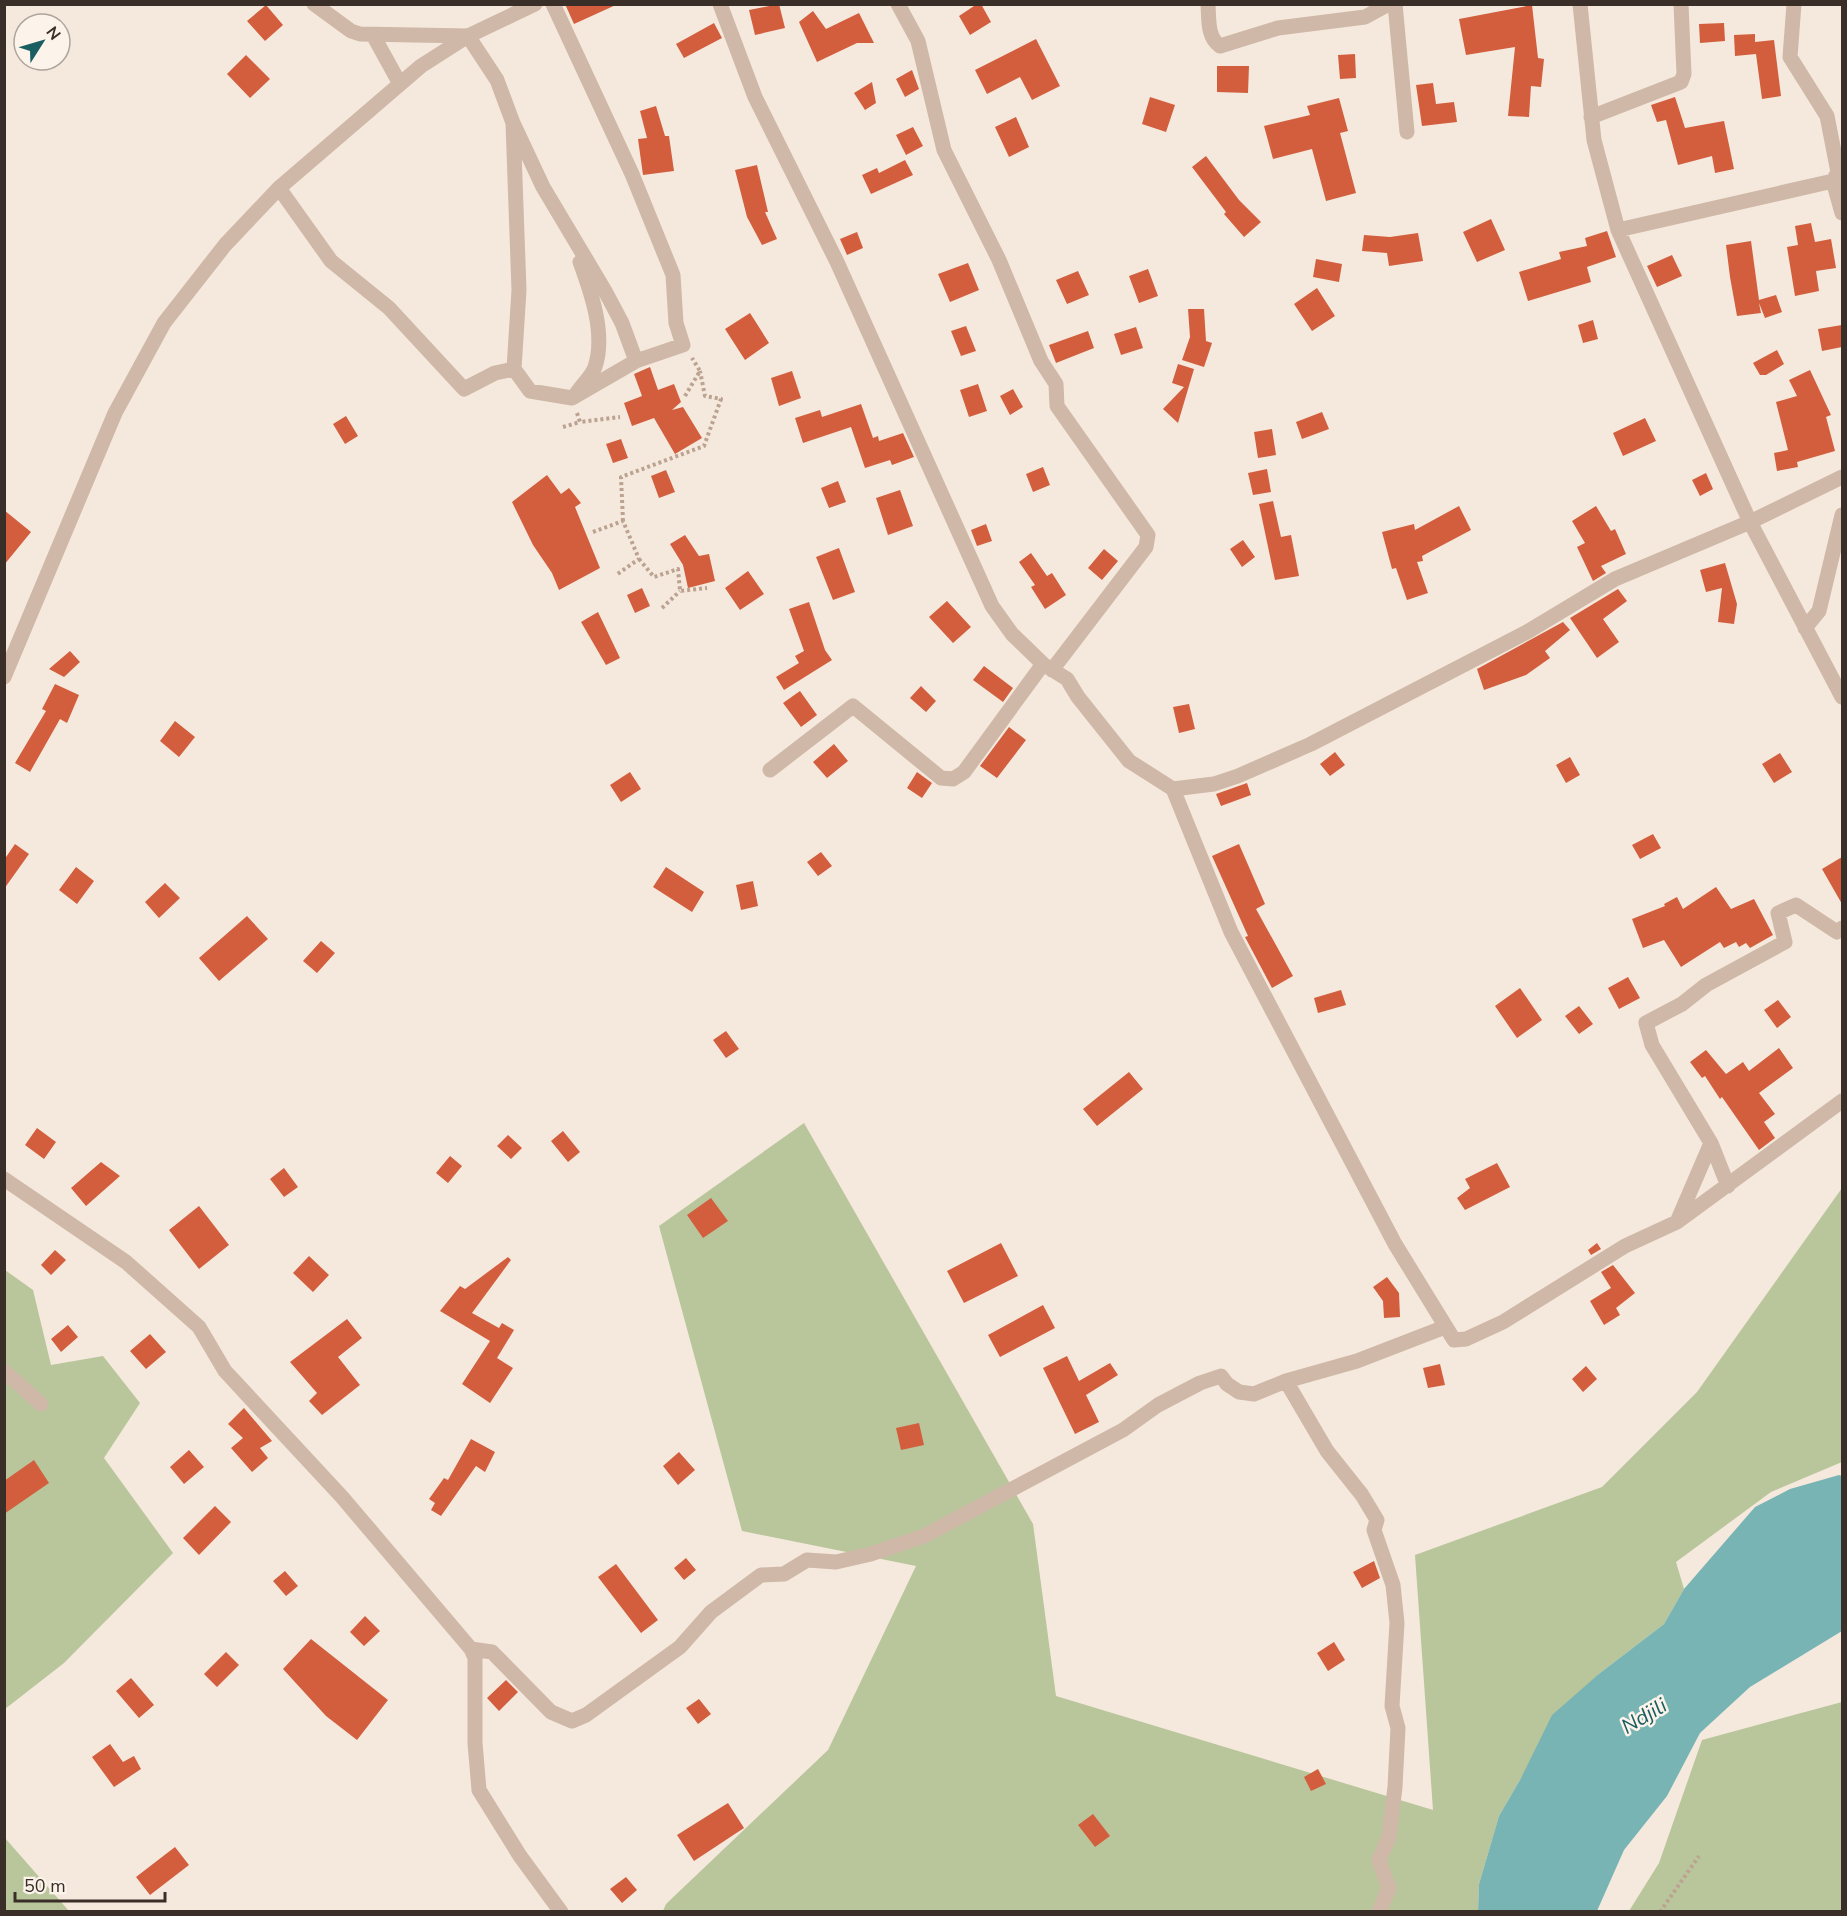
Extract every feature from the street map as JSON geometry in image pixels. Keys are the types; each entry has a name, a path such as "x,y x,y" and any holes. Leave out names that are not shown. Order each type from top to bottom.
{"street":[{"path":"4,677 115,412 164,323 225,245 279,188 400,84 468,36 535,4"},
{"path":"513,123 519,290 514,369 530,391 572,398 636,361 683,345 676,323 673,274 632,174 553,4"},
{"path":"720,4 755,97 837,262 992,606 1012,634 1047,667 1067,679 1078,697 1129,761 1173,789 1231,932 1395,1244 1454,1340 1460,1340 1503,1322 1625,1246 1677,1222 1842,1101"},
{"path":"770,770 853,706 941,778 953,779 964,772 1146,547 1148,535 1057,406 1056,384 1041,361 999,260 944,150 918,41 898,4"},
{"path":"1208,4 1210,32 1220,46 1278,28 1365,17 1389,4"},
{"path":"1395,4 1407,132"},
{"path":"1580,4 1594,140 1618,230 1750,522 1842,697"},
{"path":"1591,117 1681,82 1684,74 1681,4"},
{"path":"1794,4 1790,57 1827,116 1838,174 1842,213"},
{"path":"320,6 351,31 373,35 468,36"},
{"path":"373,35 400,84"},
{"path":"468,36 497,80 513,123 543,187 622,323 636,361"},
{"path":"1618,230 1838,174"},
{"path":"279,188 331,261 389,308 464,389 495,374 514,369"},
{"path":"568,230 591,292 598,338 595,368 572,398"},
{"path":"1173,789 1214,784 1311,744 1527,632 1615,579 1750,522 1842,477"},
{"path":"1805,628 1819,611 1842,514"},
{"path":"1728,1186 1711,1143 1652,1045 1646,1023 1682,1004 1706,985 1785,942 1778,913 1796,904 1837,932 1842,928"},
{"path":"1677,1222 1711,1143"},
{"path":"4,1179 126,1262 199,1327 225,1371 342,1497 471,1649 475,1658 475,1743 479,1790 520,1856 561,1911"},
{"path":"471,1649 492,1652 551,1712 572,1721 586,1715 680,1647 711,1611 761,1575 784,1574 807,1560 836,1562 871,1554 924,1536 1123,1430 1158,1405 1200,1383 1221,1376 1227,1384 1239,1392 1254,1394 1286,1381 1357,1361 1445,1327"},
{"path":"4,1371 41,1404"},
{"path":"1286,1381 1327,1451 1371,1507 1377,1520 1374,1530 1393,1586 1397,1623 1392,1706 1397,1737 1389,1837 1379,1860 1389,1888 1379,1911"}],"path":[{"path":"680,591 678,569 654,577 639,559 623,521 621,477 704,446 721,399 705,396 700,371 683,345"},
{"path":"684,396 700,371"},
{"path":"572,398 580,422"},
{"path":"563,427 580,422 620,417"},
{"path":"593,532 623,521"},
{"path":"616,575 639,559"},
{"path":"662,608 680,591 707,588"},
{"path":"1660,1911 1699,1856"}],"green space":[{"path":"804,1123 1033,1524 1056,1696 1433,1810 1415,1555 1602,1487 1697,1392 1842,1188 1842,1462 1771,1492 1676,1562 1684,1589 1664,1624 1600,1673 1521,1778 1499,1816 1479,1884 1478,1911 663,1911 666,1904 828,1750 916,1566 742,1531 659,1226"},
{"path":"5,1270 33,1290 51,1365 103,1356 140,1403 104,1458 173,1553 64,1663 5,1709"},
{"path":"1842,1702 1842,1911 1629,1911 1659,1863 1702,1740"},
{"path":"5,1838 69,1911 5,1911"}],"water":[{"name":"Ndjili","path":"1842,1476 1842,1631 1750,1687 1700,1733 1667,1796 1624,1850 1597,1911 1478,1911 1479,1884 1499,1816 1521,1778 1552,1715 1600,1673 1664,1624 1684,1589 1755,1507 1790,1489"}],"building":[{"path":"565,4 618,4 574,24"},
{"path":"779,4 785,28 755,35 749,10"},
{"path":"977,4 981,4 991,22 970,35 959,16"},
{"path":"266,5 283,25 265,41 247,21"},
{"path":"1532,5 1538,58 1544,59 1541,87 1531,86 1529,117 1508,116 1515,47 1466,55 1459,19"},
{"path":"813,11 826,29 859,13 874,43 857,43 817,62 799,22"},
{"path":"714,23 722,38 684,58 676,44"},
{"path":"1724,23 1725,41 1700,43 1699,24"},
{"path":"1755,34 1755,42 1774,40 1781,96 1762,99 1756,54 1735,56 1734,35"},
{"path":"1036,39 1060,86 1032,100 1020,77 987,94 975,70"},
{"path":"1355,54 1356,78 1340,79 1338,55"},
{"path":"246,55 270,79 250,98 227,74"},
{"path":"1217,66 1249,66 1248,93 1217,92"},
{"path":"912,70 919,89 905,97 896,79"},
{"path":"872,82 876,103 865,110 854,93"},
{"path":"1433,83 1436,104 1454,102 1457,122 1422,126 1416,85"},
{"path":"1150,97 1175,105 1166,132 1142,124"},
{"path":"1675,97 1685,128 1724,121 1734,169 1715,173 1712,156 1678,165 1666,120 1657,122 1651,105"},
{"path":"1339,98 1348,131 1340,133 1356,193 1326,201 1312,149 1273,159 1264,126 1310,115 1307,106"},
{"path":"656,106 665,136 669,136 674,171 643,175 638,139 647,138 640,111"},
{"path":"1016,117 1029,147 1009,157 995,127"},
{"path":"913,127 923,146 906,155 896,135"},
{"path":"1206,156 1239,200 1261,222 1244,237 1224,214 1226,212 1192,167"},
{"path":"905,160 913,175 871,194 862,175 877,168 879,173"},
{"path":"757,165 768,212 765,212 777,239 762,245 747,217 735,170"},
{"path":"1491,219 1505,250 1477,262 1463,232"},
{"path":"1811,223 1815,242 1831,239 1836,268 1816,271 1819,291 1795,296 1787,247 1798,245 1795,226"},
{"path":"1607,231 1616,257 1587,267 1591,282 1528,301 1519,272 1561,259 1559,252 1587,246 1585,238"},
{"path":"857,232 863,248 847,255 840,239"},
{"path":"1418,233 1423,261 1389,266 1387,253 1362,251 1364,235 1390,237"},
{"path":"1751,241 1759,300 1776,295 1782,312 1765,318 1759,303 1761,313 1737,316 1726,245"},
{"path":"1672,255 1682,276 1657,287 1647,266"},
{"path":"1316,259 1342,264 1339,282 1313,277"},
{"path":"968,263 979,290 950,302 938,274"},
{"path":"1148,269 1158,296 1139,303 1129,276"},
{"path":"1078,271 1089,295 1067,304 1056,280"},
{"path":"1317,288 1335,316 1312,331 1294,304"},
{"path":"1188,309 1204,309 1206,341 1212,343 1204,367 1182,360 1190,337"},
{"path":"750,313 769,343 745,360 725,329"},
{"path":"1593,320 1598,339 1583,343 1578,325"},
{"path":"1842,325 1842,347 1822,351 1818,329"},
{"path":"966,326 976,351 961,356 951,331"},
{"path":"1136,327 1143,348 1121,355 1114,334"},
{"path":"1088,331 1094,348 1056,363 1049,345"},
{"path":"1777,350 1784,364 1766,375 1760,375 1753,363"},
{"path":"1178,364 1194,369 1178,423 1163,409 1184,387 1172,383"},
{"path":"650,367 658,390 674,384 681,402 672,410 683,407 702,438 675,454 654,418 632,426 624,403 642,396 634,374"},
{"path":"1810,370 1831,415 1826,417 1835,451 1797,462 1798,467 1777,471 1774,453 1788,450 1776,402 1797,396 1789,380"},
{"path":"792,371 801,398 779,406 771,378"},
{"path":"978,384 987,411 969,417 960,390"},
{"path":"1013,389 1023,407 1010,415 1000,396"},
{"path":"861,404 873,438 878,436 879,441 903,433 914,457 892,465 890,460 865,468 851,427 803,443 795,418 820,410 822,417"},
{"path":"1322,412 1329,429 1302,439 1296,422"},
{"path":"346,416 358,436 345,444 333,424"},
{"path":"1645,418 1656,441 1623,456 1613,433"},
{"path":"1272,429 1276,455 1258,458 1254,432"},
{"path":"621,439 628,458 613,463 606,444"},
{"path":"1043,467 1050,485 1033,492 1026,474"},
{"path":"1267,469 1271,492 1253,495 1248,473"},
{"path":"666,470 675,492 659,498 651,476"},
{"path":"1706,473 1713,489 1700,496 1692,480"},
{"path":"547,475 561,494 569,488 581,503 575,507 600,568 559,590 552,573 533,545 512,502"},
{"path":"838,481 846,502 829,508 821,488"},
{"path":"900,490 913,526 888,535 876,498"},
{"path":"1273,501 1281,537 1291,535 1299,576 1275,580 1259,504"},
{"path":"1459,506 1471,530 1422,556 1423,561 1417,562 1428,593 1407,600 1396,568 1392,569 1382,532 1414,524 1415,530"},
{"path":"1596,506 1611,531 1615,529 1626,554 1601,566 1606,573 1593,581 1577,547 1585,543 1572,521"},
{"path":"4,510 31,532 4,565"},
{"path":"986,524 992,541 977,546 971,530"},
{"path":"685,535 699,556 709,554 715,581 688,588 683,565 670,544"},
{"path":"1243,540 1255,557 1242,567 1230,549"},
{"path":"839,548 855,592 833,600 816,557"},
{"path":"1104,549 1118,561 1102,580 1088,568"},
{"path":"1031,553 1047,576 1052,573 1066,595 1045,609 1031,587 1035,585 1019,562"},
{"path":"1725,563 1737,604 1734,624 1718,622 1722,588 1706,592 1700,570"},
{"path":"748,571 764,594 740,610 725,588"},
{"path":"642,588 650,606 635,613 627,595"},
{"path":"1618,589 1627,601 1603,619 1619,642 1597,658 1570,618"},
{"path":"947,601 971,627 953,643 929,617"},
{"path":"809,602 825,650 832,660 784,690 776,677 799,663 795,656 804,651 789,609"},
{"path":"598,612 620,658 606,665 581,622"},
{"path":"1563,622 1570,630 1545,651 1550,658 1526,675 1484,690 1477,669"},
{"path":"70,651 80,662 64,677 49,669"},
{"path":"984,666 1013,688 1003,702 973,680"},
{"path":"55,684 79,695 67,723 60,719 30,772 15,763 46,711 42,709"},
{"path":"921,686 936,701 926,712 910,698"},
{"path":"800,691 817,715 801,727 783,703"},
{"path":"1189,704 1195,729 1179,733 1173,707"},
{"path":"175,721 195,737 179,757 160,741"},
{"path":"1009,727 1026,740 997,778 980,766"},
{"path":"834,744 848,761 827,778 813,762"},
{"path":"1335,752 1345,765 1330,776 1320,764"},
{"path":"1780,753 1792,772 1774,783 1762,764"},
{"path":"1570,757 1580,775 1566,783 1556,765"},
{"path":"630,772 641,789 621,802 610,785"},
{"path":"917,772 932,783 922,798 907,788"},
{"path":"1247,783 1251,795 1221,806 1216,794"},
{"path":"1653,834 1661,848 1640,859 1632,845"},
{"path":"15,844 29,854 4,889 4,860"},
{"path":"1239,844 1265,904 1256,909 1293,976 1272,988 1245,937 1248,936 1212,856"},
{"path":"821,852 832,866 818,876 807,862"},
{"path":"1842,857 1842,904 1822,869"},
{"path":"76,867 94,881 77,904 59,890"},
{"path":"666,867 704,892 692,912 653,887"},
{"path":"753,881 758,906 741,910 736,885"},
{"path":"165,883 180,898 159,918 145,902"},
{"path":"1716,887 1731,909 1754,899 1773,935 1750,948 1746,943 1739,947 1736,942 1724,948 1720,942 1681,967 1664,940 1643,948 1632,919 1665,906 1664,904 1677,897 1683,909"},
{"path":"247,916 268,939 219,981 199,958"},
{"path":"321,941 335,953 317,973 303,961"},
{"path":"1628,977 1640,998 1619,1009 1608,988"},
{"path":"1520,988 1542,1020 1517,1038 1495,1006"},
{"path":"1341,990 1346,1005 1318,1013 1314,998"},
{"path":"1778,1000 1791,1017 1777,1028 1764,1010"},
{"path":"1579,1006 1593,1024 1579,1034 1565,1016"},
{"path":"726,1031 739,1049 726,1058 713,1040"},
{"path":"1779,1048 1793,1068 1759,1093 1775,1114 1764,1122 1775,1138 1759,1150 1722,1097 1720,1099 1705,1076 1702,1078 1690,1062 1706,1050 1726,1074 1743,1062 1749,1071"},
{"path":"1129,1072 1143,1089 1097,1126 1083,1109"},
{"path":"37,1128 56,1142 44,1159 25,1145"},
{"path":"563,1131 580,1152 568,1162 551,1141"},
{"path":"508,1135 522,1148 511,1159 497,1146"},
{"path":"450,1156 462,1166 448,1183 436,1173"},
{"path":"101,1162 120,1176 86,1206 71,1188"},
{"path":"1497,1163 1510,1187 1465,1210 1457,1198 1470,1188 1465,1179"},
{"path":"284,1168 298,1187 284,1197 270,1179"},
{"path":"711,1198 728,1221 703,1238 687,1215"},
{"path":"199,1206 229,1245 199,1269 169,1230"},
{"path":"1001,1243 1018,1276 964,1303 947,1271"},
{"path":"1597,1243 1601,1249 1591,1255 1588,1250"},
{"path":"55,1250 66,1260 51,1275 41,1265"},
{"path":"309,1256 329,1275 313,1292 293,1273"},
{"path":"508,1257 511,1260 472,1313 499,1328 502,1323 514,1330 497,1358 513,1368 490,1403 462,1384 490,1341 440,1311 460,1286 465,1289"},
{"path":"1613,1265 1635,1293 1616,1308 1620,1315 1604,1325 1590,1301 1611,1288 1601,1272"},
{"path":"1387,1277 1399,1293 1400,1317 1384,1318 1383,1301 1373,1287"},
{"path":"1043,1305 1055,1328 1000,1357 988,1335"},
{"path":"347,1319 362,1338 338,1357 360,1385 322,1415 309,1401 317,1393 290,1362"},
{"path":"68,1325 78,1337 61,1352 51,1339"},
{"path":"150,1334 166,1352 146,1369 130,1351"},
{"path":"1067,1356 1079,1381 1110,1363 1118,1375 1086,1395 1099,1422 1075,1434 1043,1368"},
{"path":"1440,1364 1445,1385 1428,1388 1423,1368"},
{"path":"1586,1366 1597,1379 1583,1392 1572,1379"},
{"path":"244,1408 272,1441 260,1448 268,1458 252,1472 231,1448 243,1438 228,1424"},
{"path":"919,1423 924,1445 901,1450 896,1428"},
{"path":"471,1439 495,1452 485,1472 476,1466 441,1516 431,1510 435,1503 429,1499 444,1478 448,1480"},
{"path":"189,1450 204,1467 184,1484 170,1467"},
{"path":"679,1452 695,1470 678,1485 663,1466"},
{"path":"34,1460 49,1483 4,1514 4,1481"},
{"path":"215,1506 231,1522 199,1555 183,1538"},
{"path":"686,1558 696,1570 684,1580 674,1568"},
{"path":"1374,1561 1380,1578 1362,1588 1353,1572"},
{"path":"616,1564 658,1620 641,1633 598,1577"},
{"path":"285,1571 298,1586 286,1596 273,1581"},
{"path":"365,1616 380,1631 364,1646 350,1632"},
{"path":"311,1639 388,1700 357,1740 326,1716 283,1669"},
{"path":"1334,1642 1345,1660 1328,1671 1317,1653"},
{"path":"226,1652 239,1665 217,1687 204,1674"},
{"path":"131,1678 154,1705 139,1718 116,1691"},
{"path":"506,1680 518,1692 499,1711 487,1698"},
{"path":"699,1699 711,1714 698,1724 686,1708"},
{"path":"110,1744 123,1762 134,1756 141,1769 114,1787 92,1757"},
{"path":"1318,1769 1326,1784 1311,1791 1304,1777"},
{"path":"728,1803 744,1828 694,1861 677,1835"},
{"path":"1093,1814 1110,1836 1095,1847 1078,1825"},
{"path":"175,1847 189,1865 150,1895 136,1877"},
{"path":"626,1877 637,1890 622,1903 610,1889"}]}
